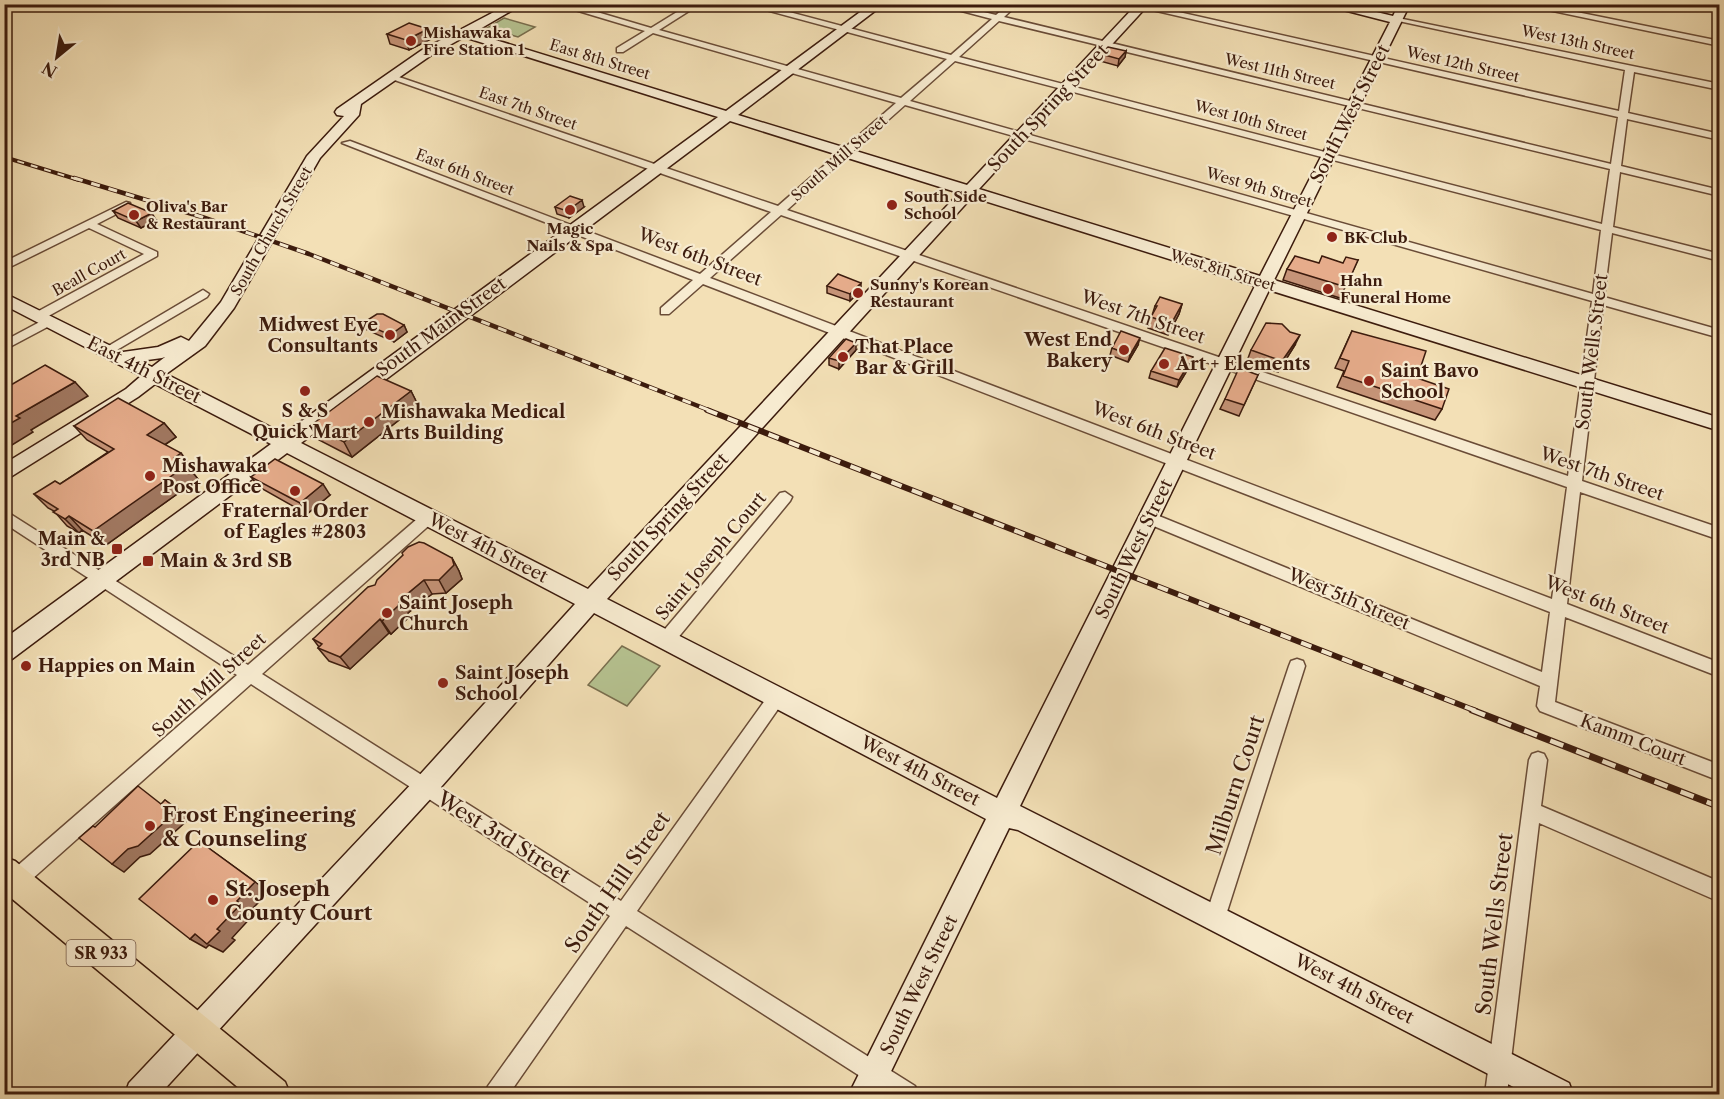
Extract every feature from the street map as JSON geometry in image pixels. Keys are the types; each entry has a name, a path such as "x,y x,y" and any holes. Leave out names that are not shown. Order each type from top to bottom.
{"main road":[{"name":"SR 933","path":"10,877 273,1095"}],"street":[{"name":"South Church Street","path":"181,353 216,304 302,156 344,111 390,77 462,33 518,4"},
{"name":"West 9th Street","path":"559,4 1719,334"},
{"path":"620,50 696,4"},
{"name":"West 10th Street","path":"748,4 1719,258"},
{"name":"South Main Street","path":"4,652 879,4"},
{"name":"West 11th Street","path":"939,4 1719,193"},
{"name":"South Mill Street","path":"665,311 1014,4"},
{"name":"West 13th Street","path":"1325,4 1719,87"},
{"name":"South West Street","path":"869,1084 1264,283 1406,4"},
{"path":"1523,4 1719,44"},
{"name":"South Spring Street","path":"140,1095 840,330 1107,45 1139,5"},
{"name":"West 12th Street","path":"1139,5 1719,137"},
{"name":"East 8th Street","path":"462,33 727,116"},
{"name":"South Wells Street","path":"1546,706 1589,384 1607,228 1630,68"},
{"name":"East 7th Street","path":"390,77 657,168"},
{"name":"South Church Street","path":"4,474 96,417 199,342 217,322 306,168 328,139 354,112 355,104"},
{"name":"West 8th Street","path":"727,116 1719,425"},
{"name":"East 6th Street","path":"347,143 573,229"},
{"name":"West 7th Street","path":"657,168 1719,534"},
{"path":"4,267 126,205"},
{"name":"Beall Court","path":"4,346 44,318 153,254 88,225"},
{"name":"West 6th Street","path":"573,229 1719,670"},
{"path":"113,354 203,294"},
{"name":"East 4th Street","path":"4,298 284,443"},
{"path":"113,354 162,352 194,333"},
{"name":"West 4th Street","path":"284,443 1003,814 1022,819 1558,1095"},
{"name":"Saint Joseph Court","path":"666,640 785,497"},
{"name":"West 3rd Street","path":"4,514 249,675 624,913 869,1084 907,1095"},
{"name":"South Mill Street","path":"10,877 249,675 429,518"},
{"name":"West 5th Street","path":"1149,518 1549,682"},
{"name":"Milburn Court","path":"1215,918 1297,666"},
{"name":"South Hill Street","path":"496,1095 777,697"},
{"name":"Kamm Court","path":"1546,706 1719,773"},
{"name":"South Wells Street","path":"1496,1095 1539,760"},
{"path":"1532,811 1719,892"}],"green space":[{"path":"504,18 535,27 518,37 487,28"},
{"path":"622,646 660,666 627,706 588,685"}],"building":[{"path":"409,23 428,29 406,40 387,34"},
{"path":"1108,47 1126,51 1119,59 1101,54"},
{"path":"570,196 582,200 567,211 555,207"},
{"path":"128,203 152,213 136,221 113,211"},
{"path":"1295,256 1319,263 1322,256 1343,263 1346,257 1358,260 1346,287 1287,269"},
{"path":"838,274 861,283 850,294 827,286"},
{"path":"1160,297 1182,304 1171,324 1151,317"},
{"path":"377,314 383,314 404,325 390,335 363,323"},
{"path":"1266,323 1282,324 1290,332 1300,335 1282,361 1251,350"},
{"path":"1121,331 1140,338 1130,355 1112,348"},
{"name":"Saint Bavo School","path":"1352,331 1426,351 1417,378 1449,389 1442,409 1343,376 1349,361 1340,358"},
{"path":"846,339 856,343 839,361 829,358"},
{"path":"1165,348 1193,357 1179,380 1151,371"},
{"path":"45,365 75,382 16,416 20,418 4,427 4,389"},
{"path":"1239,368 1258,375 1244,405 1225,399"},
{"path":"377,376 411,391 344,442 310,426"},
{"name":"Mishawaka Post Office","path":"118,398 164,423 147,435 181,453 174,458 187,465 93,531 69,516 65,519 53,512 58,509 34,494 55,481 60,484 114,449 74,426"},
{"path":"275,459 323,484 300,503 251,477"},
{"path":"419,542 452,558 454,565 439,580 424,580 400,600 398,606 382,621 380,619 340,657 318,648 322,644 313,639 368,587 375,585 408,547"},
{"name":"Frost Engineering & Counseling","path":"138,786 161,804 165,800 178,810 138,846 128,849 112,864 79,838 93,826 95,827"},
{"name":"St. Joseph County Court","path":"199,841 255,882 237,901 241,904 217,929 220,931 207,944 195,934 190,939 139,899"}],"railway":[{"path":"4,157 79,180"},
{"path":"74,178 202,217 309,254 711,411"},
{"path":"707,410 1476,711"},
{"path":"1472,710 1720,807"}],"place":[{"name":"Mishawaka Fire Station 1","path":"411,41"},
{"name":"South Side School","path":"892,205"},
{"name":"Magic Nails & Spa","path":"570,210"},
{"name":"Oliva's Bar & Restaurant","path":"134,215"},
{"name":"BK Club","path":"1332,237"},
{"name":"Hahn Funeral Home","path":"1328,289"},
{"name":"Sunny's Korean Restaurant","path":"858,293"},
{"name":"Midwest Eye Consultants","path":"390,335"},
{"name":"West End Bakery","path":"1124,350"},
{"name":"That Place Bar & Grill","path":"843,357"},
{"name":"Art + Elements","path":"1164,364"},
{"name":"Saint Bavo School","path":"1369,381"},
{"name":"S & S Quick Mart","path":"305,391"},
{"name":"Mishawaka Medical Arts Building","path":"369,422"},
{"name":"Mishawaka Post Office","path":"150,476"},
{"name":"Fraternal Order of Eagles #2803","path":"295,491"},
{"name":"Main & 3rd NB","path":"117,549"},
{"name":"Main & 3rd SB","path":"148,561"},
{"name":"Saint Joseph Church","path":"387,613"},
{"name":"Happies on Main","path":"26,666"},
{"name":"Saint Joseph School","path":"443,683"},
{"name":"Frost Engineering & Counseling","path":"150,826"},
{"name":"St. Joseph County Court","path":"213,900"}]}
